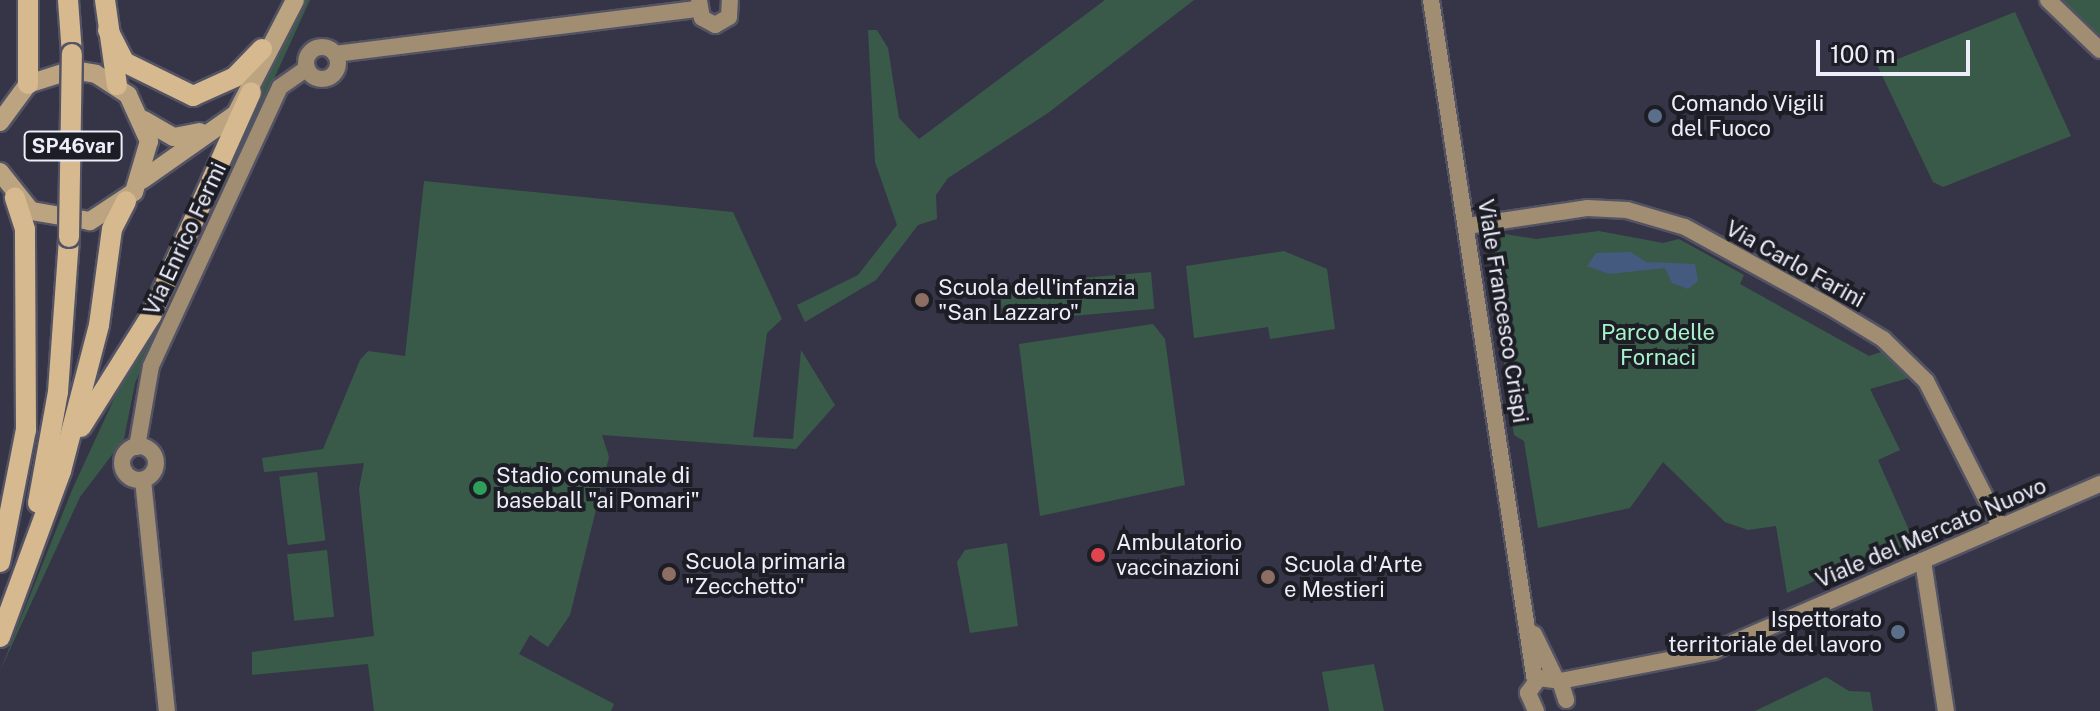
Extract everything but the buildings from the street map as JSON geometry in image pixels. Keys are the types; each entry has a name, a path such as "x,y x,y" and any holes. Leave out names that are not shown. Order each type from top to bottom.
{"highway":[{"path":"28,0 28,84"},
{"name":"SP46var","path":"9,615 44,478 65,311 72,54 68,0"},
{"path":"105,0 117,85"},
{"path":"108,30 124,62 193,96 235,77 262,49"},
{"path":"0,637 61,471 85,419 151,316 251,92"},
{"path":"0,562 26,430 25,229 15,198"},
{"path":"61,471 99,325 112,229 126,201"},
{"name":"SP46var","path":"0,582 36,460 65,311"}],"main road":[{"path":"0,122 28,84 72,70 117,85 144,120 166,136 195,135 222,117 262,49 283,0"},
{"path":"140,181 218,131 251,92 295,0"},
{"path":"0,172 15,198 31,211 70,223 126,201 140,181 149,141 144,120"}],"street":[{"path":"307,68 329,78 338,67 335,54 699,5 706,22 719,24 731,14 730,0"},
{"name":"Viale Francesco Crispi","path":"1431,0 1531,629 1535,681 1528,699 1536,711"},
{"path":"2048,0 2100,50"},
{"name":"Via Enrico Fermi","path":"143,480 123,467 137,447 151,366 280,87 307,68 313,50 335,54"},
{"name":"Via Carlo Farini","path":"1467,226 1587,208 1627,210 1685,227 1827,305 1883,339 1926,381 2000,526"},
{"path":"137,447 156,462 143,480 167,711"},
{"name":"Viale del Mercato Nuovo","path":"1558,679 1596,678 1714,651 2100,484"},
{"path":"1923,561 1946,711"},
{"name":"Viale Francesco Crispi","path":"1531,629 1558,679 1561,708"},
{"name":"Viale del Mercato Nuovo","path":"1561,708 1596,678"},
{"path":"1535,681 1558,679"}],"green space":[{"path":"298,0 310,0 135,383 124,439 80,497 0,671 72,490"},
{"path":"1105,0 1194,0 1048,113 948,178 936,195 937,219 918,225 876,280 805,322 797,305 858,275 897,225 875,162 868,30 877,30 888,48 899,118 919,139"},
{"path":"2057,0 2100,0 2100,41"},
{"path":"2015,12 2071,136 1943,187 1933,182 1878,67"},
{"path":"424,181 733,212 782,319 767,333 753,437 793,439 801,350 835,405 796,449 602,435 609,457 570,615 548,647 530,635 519,654 614,704 611,711 374,711 368,664 252,675 252,652 374,636 359,489 364,463 264,472 262,458 323,449 360,360 368,351 405,356"},
{"name":"Parco delle Fornaci","path":"1599,231 1663,243 1679,239 1744,275 1740,284 1869,356 1884,351 1893,359 1909,378 1870,389 1900,450 1878,460 1917,548 1895,557 1880,553 1787,593 1776,526 1748,530 1725,522 1663,462 1630,508 1538,528 1524,441 1514,435 1510,412 1491,248 1505,234 1536,239"},
{"path":"1284,251 1327,269 1335,329 1270,339 1268,327 1194,338 1186,266"},
{"path":"1151,272 1154,309 1003,322 1000,285"},
{"path":"1153,324 1165,339 1185,485 1040,516 1019,344"},
{"path":"317,472 325,540 288,545 279,477"},
{"path":"1007,543 1018,626 970,633 957,562 965,550"},
{"path":"327,550 334,617 294,621 287,554"},
{"path":"1374,664 1384,711 1329,711 1322,672"},
{"path":"1826,677 1849,691 1870,692 1873,711 1755,711"}],"water":[{"path":"1631,252 1646,262 1695,264 1698,281 1688,289 1672,283 1665,268 1609,274 1587,266 1596,253"}],"place":[{"name":"Comando Vigili del Fuoco","path":"1655,116"},
{"name":"Scuola dell'infanzia \"San Lazzaro\"","path":"922,300"},
{"name":"Stadio comunale di baseball \"ai Pomari\"","path":"480,488"},
{"name":"Ambulatorio vaccinazioni","path":"1098,555"},
{"name":"Scuola primaria \"Zecchetto\"","path":"669,574"},
{"name":"Scuola d'Arte e Mestieri","path":"1268,577"},
{"name":"Ispettorato territoriale del lavoro","path":"1898,632"}]}
